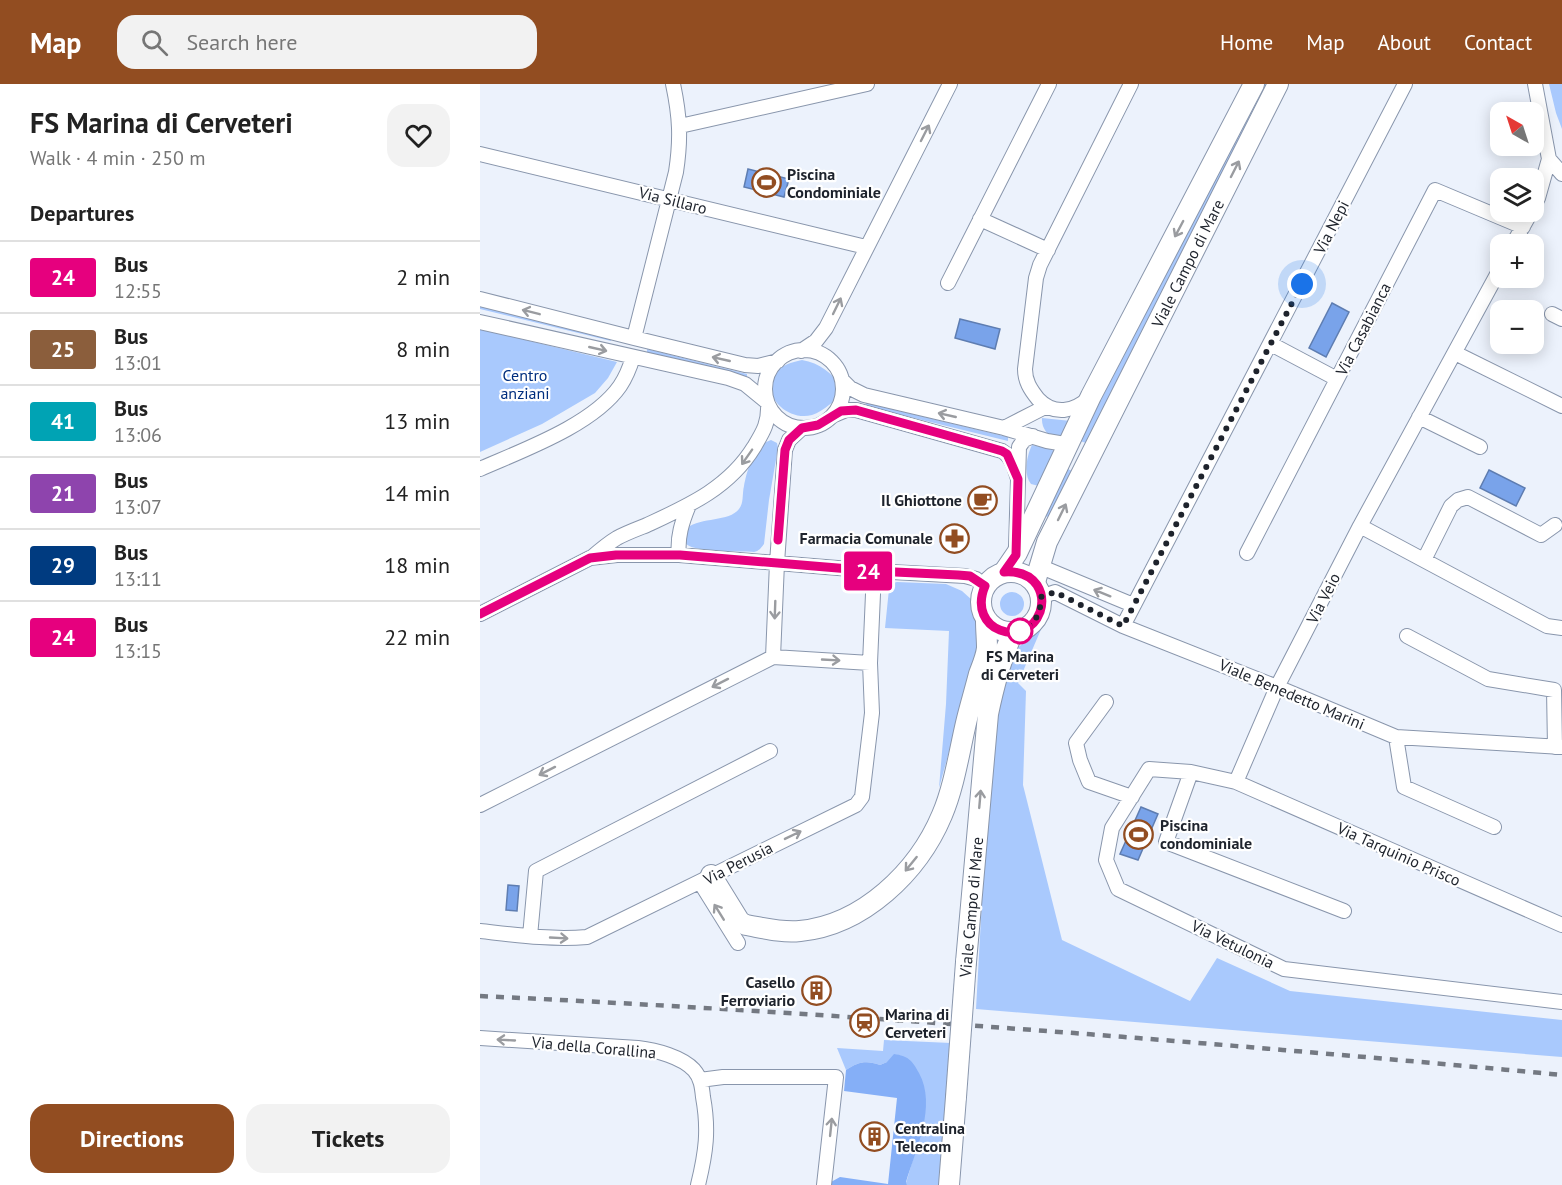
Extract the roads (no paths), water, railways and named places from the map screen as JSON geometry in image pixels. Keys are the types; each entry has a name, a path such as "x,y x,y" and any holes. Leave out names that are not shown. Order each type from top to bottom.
{"street":[{"path":"634,338 678,164 680,126 673,84"},
{"path":"680,126 867,84"},
{"path":"801,351 816,340 826,328 950,84"},
{"path":"948,283 1049,84"},
{"path":"1091,396 1072,409 1057,410 1047,406 1034,394 1026,382 1025,369 1036,278 1040,265 1131,84"},
{"name":"Viale Campo di Mare","path":"1004,572 1016,555 1091,396 1254,84"},
{"name":"Viale Campo di Mare","path":"1038,582 1047,542 1278,84"},
{"name":"Via Nepi","path":"1123,626 1405,84"},
{"path":"1535,84 1549,159 1544,177"},
{"name":"Via Sillaro","path":"480,154 866,247"},
{"path":"1549,159 1562,174"},
{"name":"Via Casabianca","path":"1247,553 1435,190 1522,227"},
{"path":"980,219 1048,250"},
{"path":"1518,234 1525,222"},
{"name":"Via Veio","path":"1236,782 1277,687 1360,526 1490,288"},
{"path":"480,299 750,366 778,361 791,353 801,351 820,354 830,361 842,380 843,396 834,415"},
{"path":"480,322 734,380 751,388 768,403 778,418 787,424 802,428 818,425 846,410 856,410 1002,451 1007,454 1018,479"},
{"path":"826,328 826,347 830,361"},
{"path":"1271,344 1337,379"},
{"path":"1455,353 1562,406"},
{"path":"480,469 554,435 601,407 625,378 633,357"},
{"path":"480,614 590,558 618,537 706,496 729,478 743,463 767,424 769,415 766,382 769,373 778,361"},
{"path":"842,380 850,388 864,395 1004,428 1047,441 1065,444 1074,434"},
{"path":"1004,428 1047,406"},
{"path":"1419,417 1480,447"},
{"path":"773,657 785,450 789,440 802,428"},
{"path":"1074,434 1074,444 1079,449 1087,450 1097,442"},
{"path":"1016,555 1020,445 1024,440 1033,436"},
{"path":"1424,560 1451,506 1458,500 1468,497 1541,535 1556,525"},
{"path":"680,555 678,539 689,505"},
{"path":"1360,526 1547,626 1562,628"},
{"path":"590,558 616,555 680,555 964,576 976,579 985,586"},
{"name":"Via Perusia","path":"480,931 530,936 587,937 856,805 862,797 872,713 870,663 874,571"},
{"path":"705,879 740,922 746,925 788,932 813,929 840,921 863,909 879,898 903,875 922,851 942,815 987,649 986,621 980,604 985,586 996,575 1004,572 1021,573 1038,582 1133,605"},
{"path":"986,621 1003,632 1014,633 1032,625 1041,608 1038,582"},
{"name":"Viale Benedetto Marini","path":"1038,582 1123,626 1396,737 1559,747 1554,690 1488,679 1407,636"},
{"name":"Viale Campo di Mare","path":"949,1185 988,714 1003,659 1014,633"},
{"path":"480,805 773,657 870,663"},
{"path":"978,681 988,714"},
{"path":"1106,702 1076,743 1080,760 1089,782 1132,797"},
{"path":"1396,737 1404,787 1494,827"},
{"path":"530,936 536,871 770,751"},
{"name":"Via Vetulonia","path":"1236,782 1191,772 1149,769 1112,828 1106,860 1118,889 1284,969 1562,1002"},
{"path":"1191,772 1166,842 1344,911"},
{"name":"Via Tarquinio Prisco","path":"1236,782 1562,925"},
{"path":"705,879 738,943"},
{"name":"Via della Corallina","path":"480,1038 638,1047 659,1051 693,1069 700,1080"},
{"path":"698,1185 707,1137 706,1111 700,1080 723,1077 836,1077 824,1185"}],"railway":[{"path":"480,996 1021,1029 1562,1075"}],"place":[{"name":"Piscina Condominiale","path":"766,183"},
{"name":"Il Ghiottone","path":"983,500"},
{"name":"Farmacia Comunale","path":"954,538"},
{"name":"FS Marina di Cerveteri","path":"1020,631"},
{"name":"Piscina condominiale","path":"1139,834"},
{"name":"Casello Ferroviario","path":"816,991"},
{"name":"Marina di Cerveteri","path":"864,1023"},
{"name":"Centralina Telecom","path":"874,1137"}],"park label":[{"name":"Centro anziani","path":"525,384"}]}
